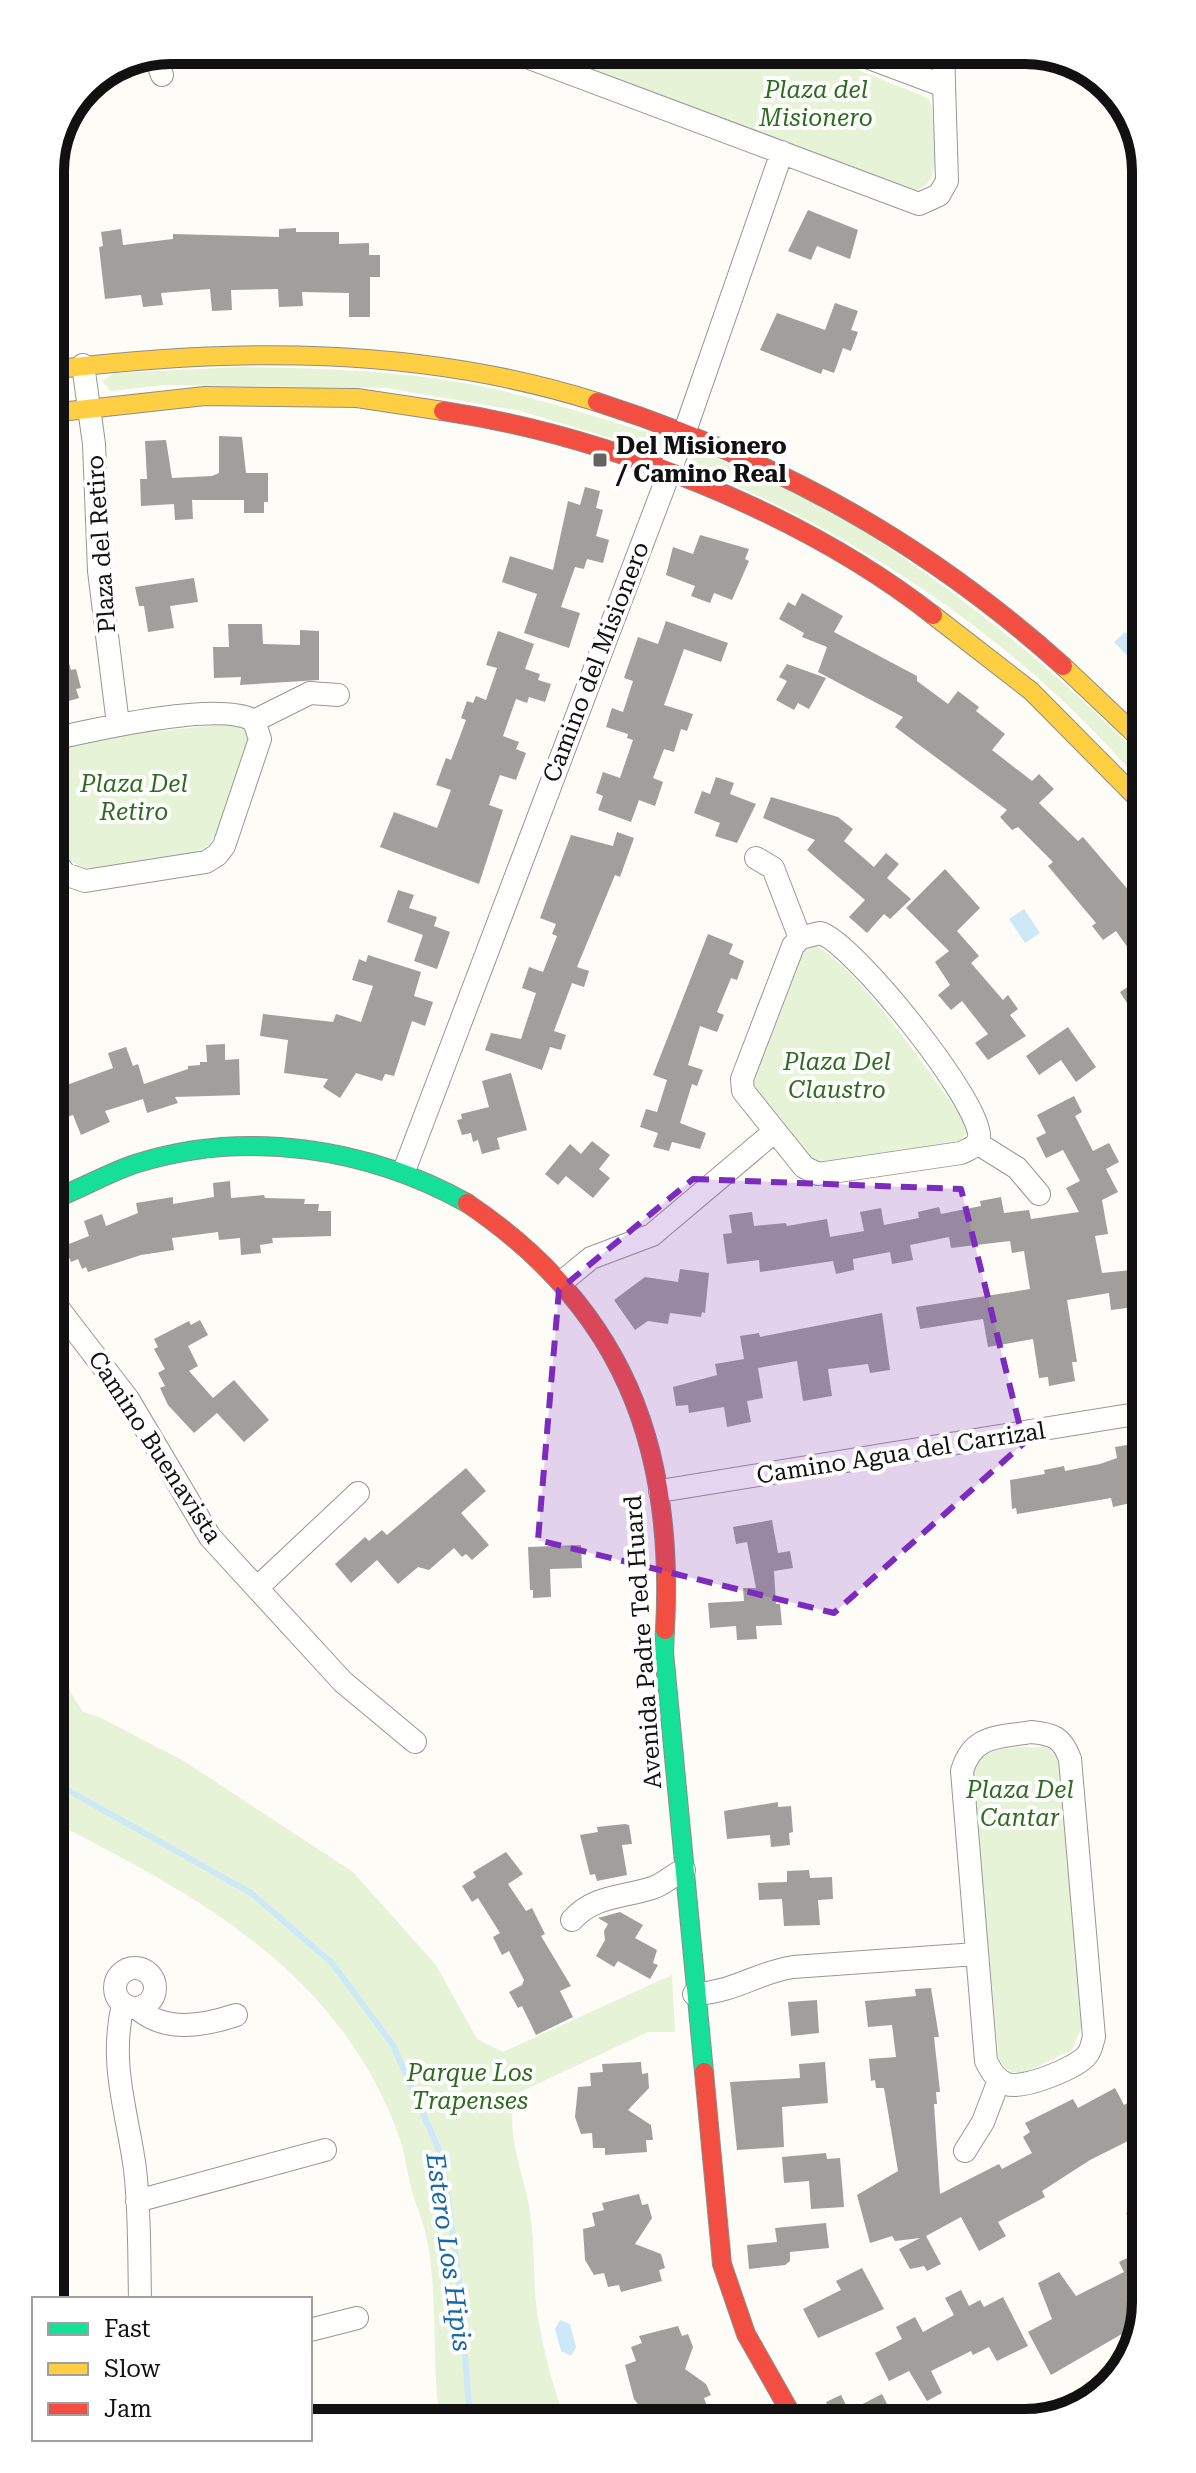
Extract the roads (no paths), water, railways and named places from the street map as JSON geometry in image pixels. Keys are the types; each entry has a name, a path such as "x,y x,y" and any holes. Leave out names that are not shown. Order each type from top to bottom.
{"main road":[{"path":"64,368 224,352 305,353 387,359 527,384 685,431 784,475 868,519 971,589 1068,667 1132,731"},
{"path":"64,411 218,393 292,393 382,400 501,420 583,440 669,469 815,537 947,621 1040,699 1132,793"},
{"name":"Avenida Padre Ted Huard","path":"64,1195 136,1165 192,1151 247,1144 361,1158 404,1171 438,1184 518,1237 563,1281 619,1367 637,1405 660,1491 667,1562 664,1652 694,1994 722,2264 746,2334 788,2409"}],"street":[{"path":"546,64 912,204 926,203 939,195 947,181 943,64"},
{"path":"885,64 944,86"},
{"name":"Camino del Misionero","path":"404,1171 685,431 782,152"},
{"name":"Plaza del Retiro","path":"83,365 90,407 99,571 118,724"},
{"path":"254,721 310,693 338,695"},
{"path":"64,736 118,724 235,712 254,721 260,739 224,846 217,855 206,862 85,881 64,873"},
{"path":"756,858 773,868 800,938"},
{"path":"820,933 831,936 873,979 915,1029 973,1112 979,1135 977,1143 961,1153 828,1175 804,1167 743,1091 742,1079 793,946 800,938 820,933"},
{"path":"563,1281 591,1258 652,1235 774,1132"},
{"path":"977,1143 1017,1168 1039,1194"},
{"name":"Camino Buenavista","path":"64,1315 101,1359 128,1399 210,1537 343,1682 415,1742"},
{"name":"Camino Agua del Carrizal","path":"660,1491 1132,1415"},
{"path":"258,1587 358,1493"},
{"path":"1031,1732 1053,1734 1064,1744 1070,1759 1094,2037 1089,2054 1028,2085 1009,2086 999,2080 986,2061 962,1771 967,1754 983,1740 1031,1732"},
{"path":"655,1888 668,1876 684,1870"},
{"path":"572,1920 583,1908 599,1899 655,1888 687,1897"},
{"path":"694,1994 733,1989 772,1970 793,1967 976,1954"},
{"path":"140,2297 137,2201 116,2066 117,2031 130,2006 155,2021 181,2025 236,2015"},
{"path":"965,2151 983,2122 999,2080"},
{"path":"137,2201 325,2150"},
{"path":"312,2329 357,2318"}],"water":[{"path":"1125,632 1132,639 1132,661 1114,642"},
{"path":"1024,909 1040,933 1025,943 1009,919"},
{"path":"560,2320 570,2324 576,2347 571,2356 561,2351 555,2329"}],"waterway":[{"name":"Estero Los Hipis","path":"64,1788 251,1893 332,1963 393,2045 442,2157 459,2279 469,2409"}],"place":[{"name":"Del Misionero / Camino Real","path":"600,460"}],"park label":[{"name":"Plaza del Misionero","path":"816,104"},
{"name":"Plaza Del Retiro","path":"134,798"},
{"name":"Plaza Del Claustro","path":"837,1076"},
{"name":"Plaza Del Cantar","path":"1020,1804"},
{"name":"Parque Los Trapenses","path":"470,2087"}]}
